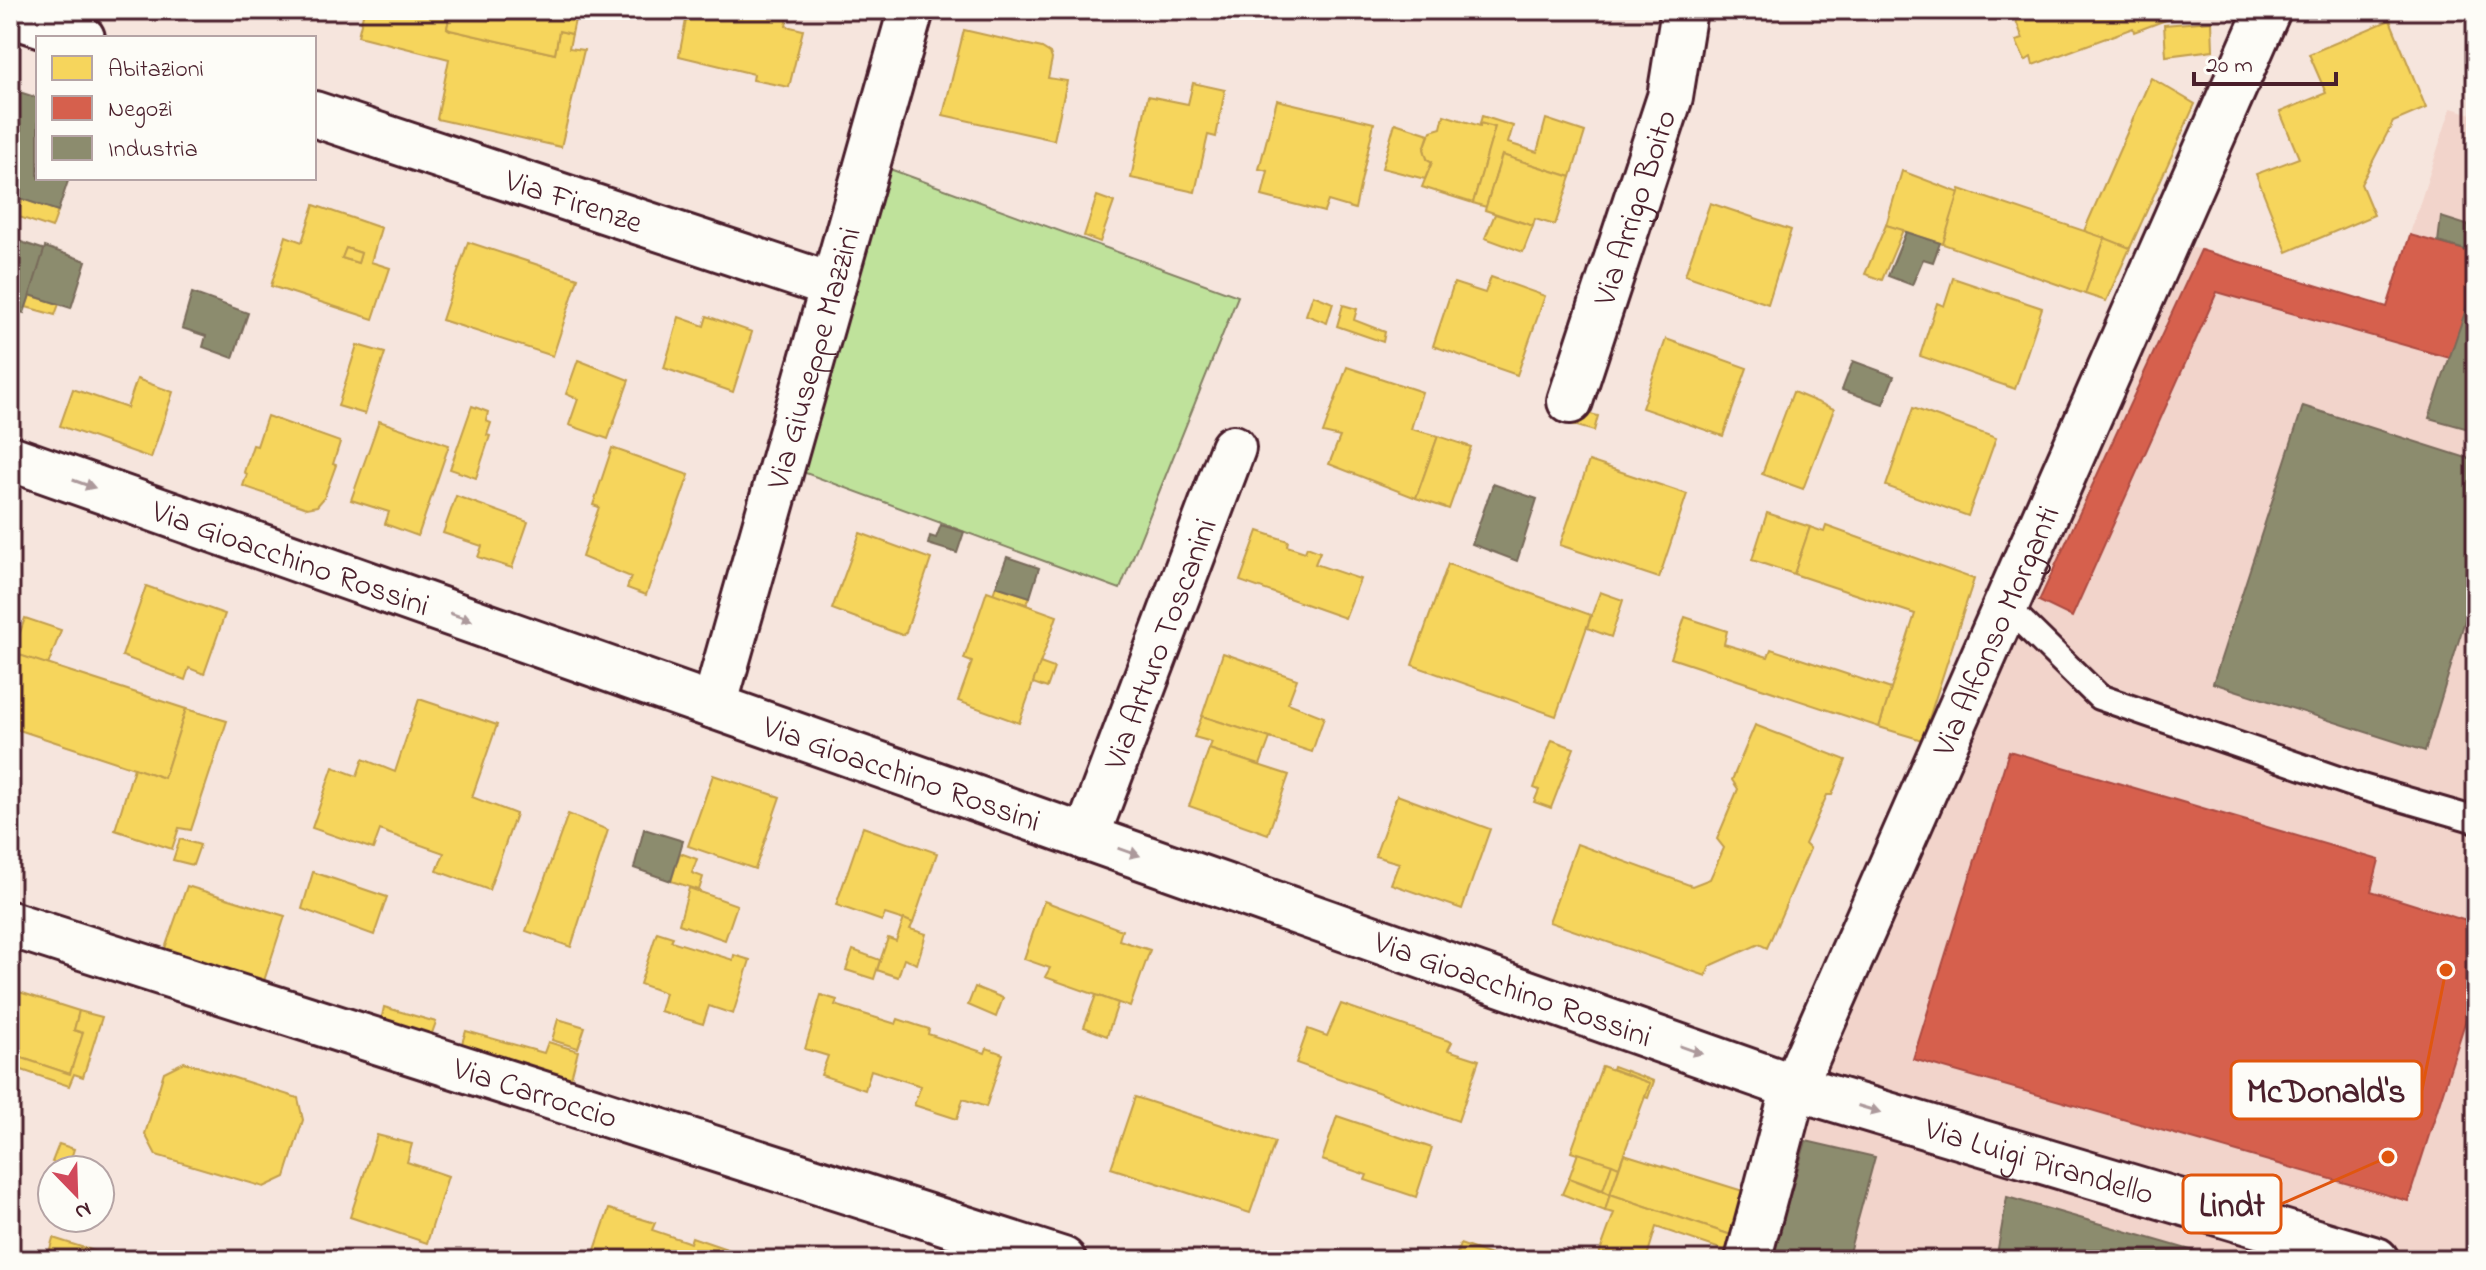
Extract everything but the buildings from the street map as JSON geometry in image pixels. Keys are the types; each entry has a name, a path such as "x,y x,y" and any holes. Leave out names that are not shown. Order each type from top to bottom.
{"street":[{"name":"Via Giuseppe Mazzini","path":"714,706 911,10"},
{"name":"Via Arrigo Boito","path":"1570,401 1670,97 1684,10"},
{"name":"Via Alfonso Morganti","path":"1748,1260 1794,1087 2268,10"},
{"path":"10,14 76,36"},
{"name":"Via Firenze","path":"316,115 833,286"},
{"name":"Via Arturo Toscanini","path":"1086,838 1233,448"},
{"name":"Via Gioacchino Rossini","path":"10,458 1794,1087"},
{"name":"Via Carroccio","path":"10,924 1063,1260"},
{"name":"Via Luigi Pirandello","path":"1794,1087 2376,1260"}],"lane":[{"path":"2006,606 2099,697 2355,785 2476,820"}],"shaded area":[{"path":"2451,108 2476,115 2476,1260 1754,1260 1793,1111 2172,241 2386,307"}],"green space":[{"path":"887,168 1238,296 1120,589 800,471"}],"place":[{"name":"McDonald's","path":"2446,970"},
{"name":"Lindt","path":"2388,1157"}]}
